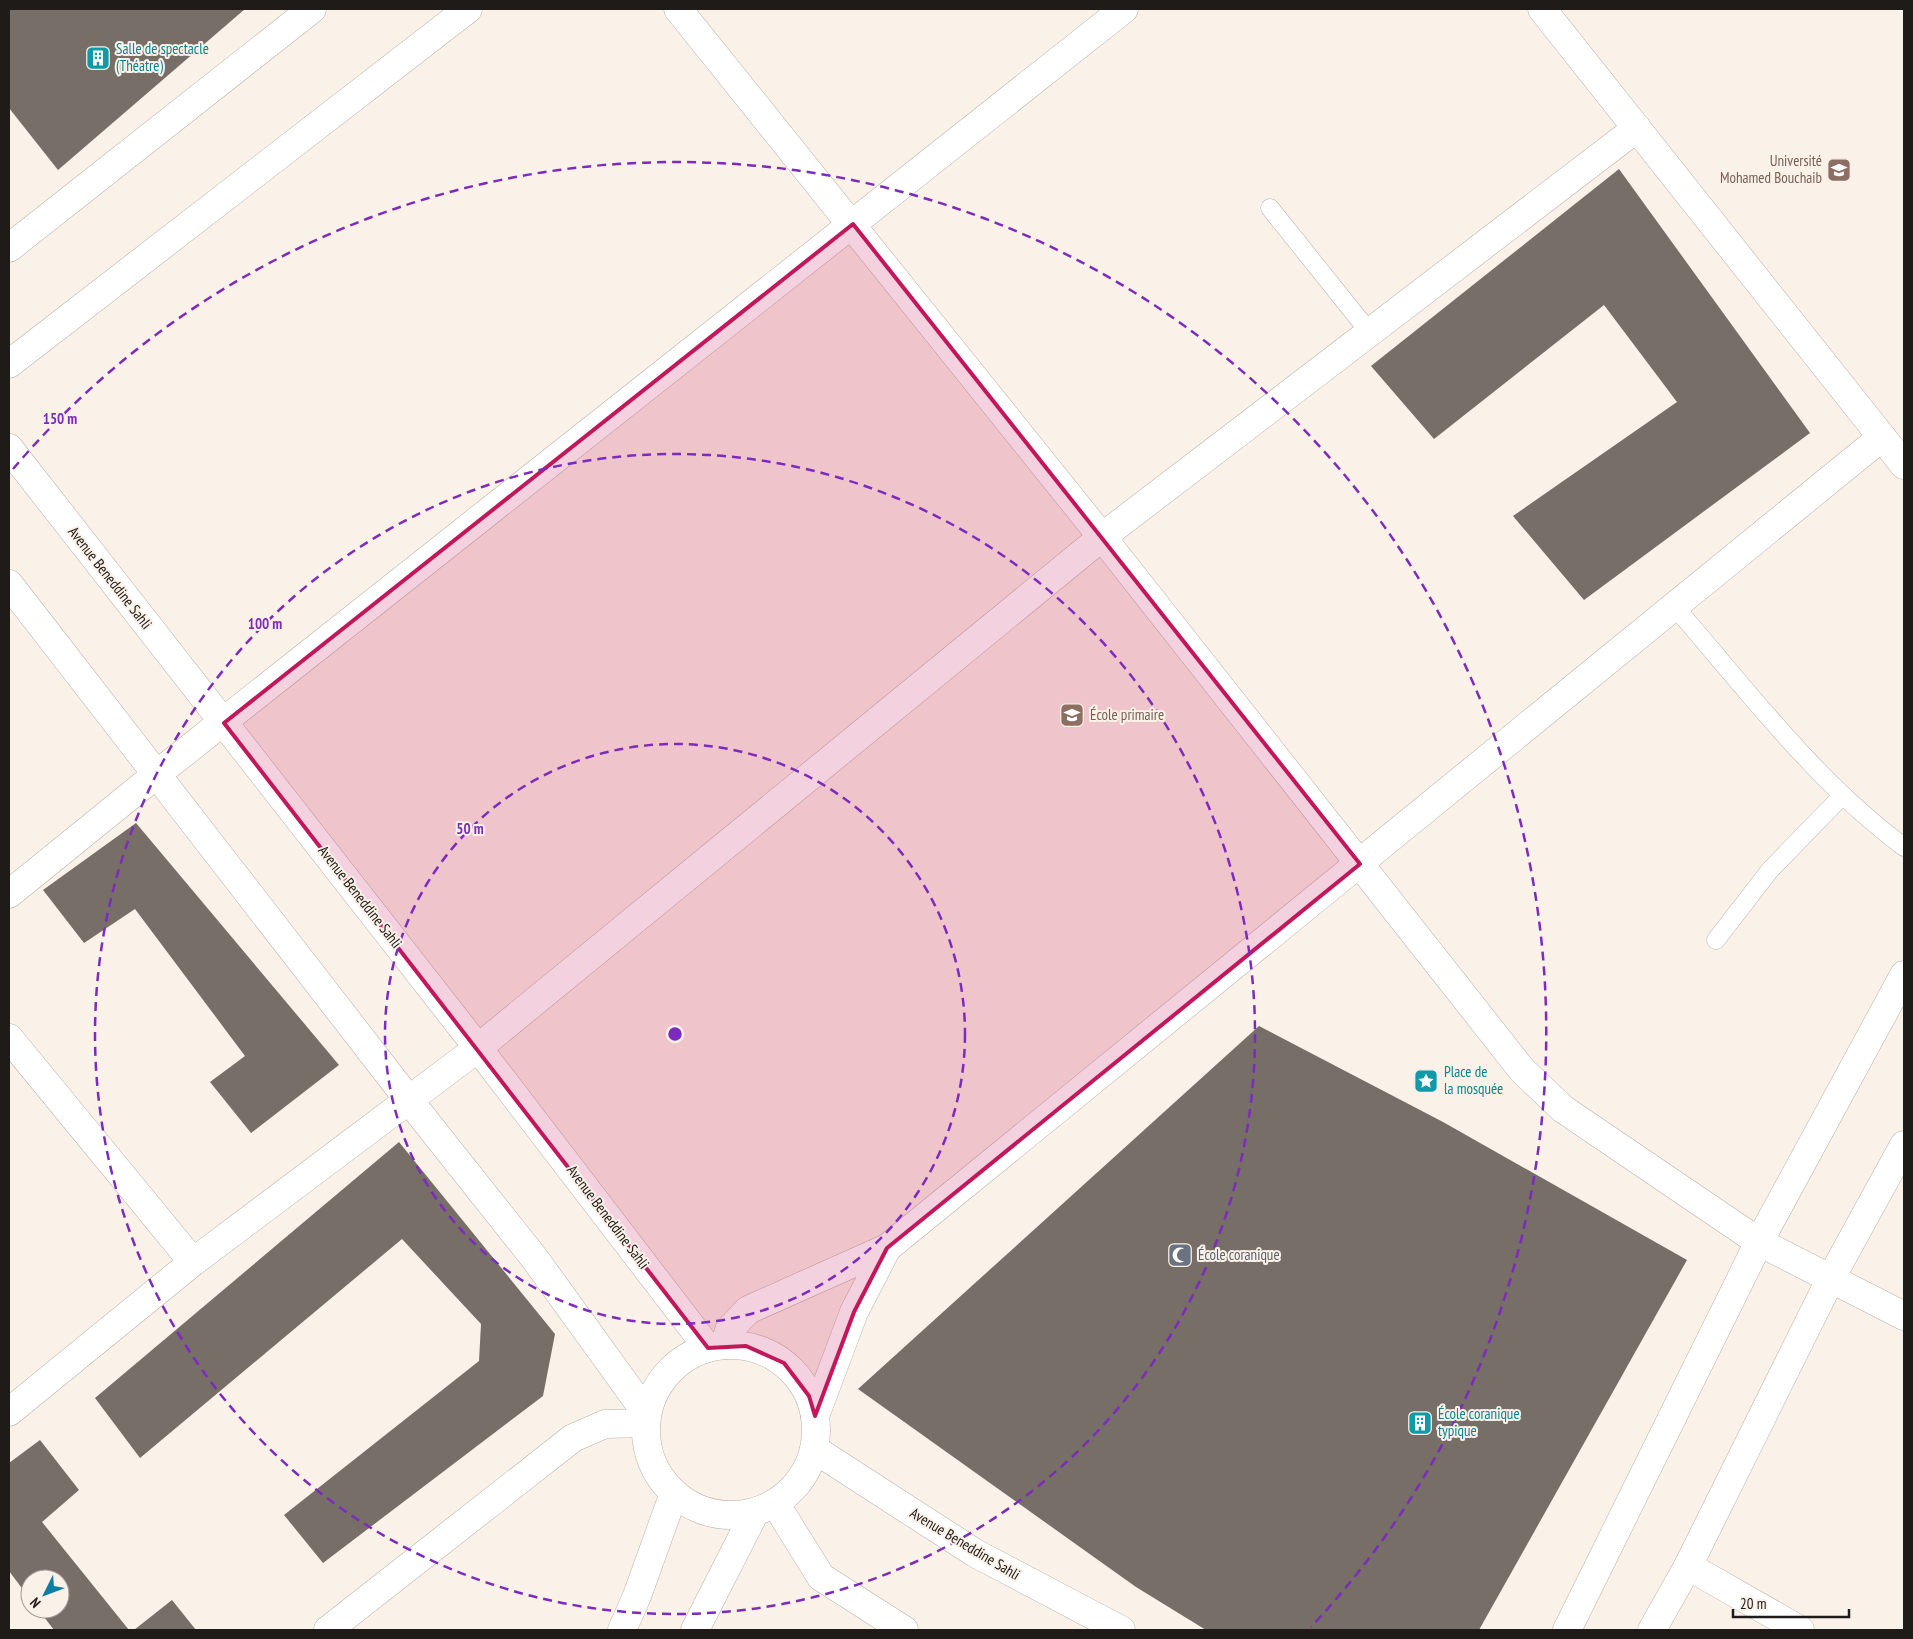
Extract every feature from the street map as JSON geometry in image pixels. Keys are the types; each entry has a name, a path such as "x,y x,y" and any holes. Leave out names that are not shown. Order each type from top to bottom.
{"street":[{"path":"9,248 312,9"},
{"path":"9,364 468,9"},
{"path":"678,9 853,224 1522,1070 1542,1092 1562,1109 1759,1242 1904,1316"},
{"path":"9,894 157,774 224,723 1124,9"},
{"path":"1542,9 1904,465"},
{"path":"9,1412 193,1262 478,1048 1102,537 1637,128"},
{"path":"716,1346 738,1318 748,1310 887,1248 1882,437"},
{"name":"Avenue Beneddine Sahli","path":"9,448 478,1048 716,1346"},
{"path":"9,584 408,1099 564,1296 646,1419"},
{"path":"1567,1630 1759,1242 1904,975"},
{"path":"9,1038 193,1262"},
{"path":"1652,1630 1688,1566 1831,1278 1904,1145"},
{"path":"815,1416 854,1312 887,1248"},
{"path":"716,1346 746,1346 766,1352 784,1363 798,1378 809,1396 815,1416 816,1438 814,1449 808,1466 800,1480 789,1493 765,1507 733,1515 711,1512 692,1505 674,1493 661,1478 652,1461 646,1442 646,1419 652,1396 662,1380 674,1366 690,1355 716,1346"},
{"path":"328,1630 573,1438 605,1424 646,1419"},
{"name":"Avenue Beneddine Sahli","path":"814,1449 975,1553 1121,1630"},
{"path":"622,1630 637,1596 674,1493"},
{"path":"695,1630 765,1507"},
{"path":"765,1507 821,1577 904,1630"},
{"path":"1688,1566 1800,1630"}],"lane":[{"path":"1270,208 1370,332"},
{"path":"1675,607 1842,796 1870,822 1904,847"},
{"path":"1716,940 1770,870 1842,796"}],"highlighted area":[{"path":"853,224 1360,864 887,1248 854,1312 815,1416 809,1396 784,1363 746,1346 708,1348 224,723"}],"building":[{"name":"Salle de spectacle (Théatre)","path":"9,9 245,9 58,170 9,108"},
{"path":"1619,169 1810,433 1584,600 1513,516 1677,402 1604,305 1434,439 1371,366"},
{"path":"136,823 339,1065 251,1133 210,1082 245,1056 135,909 84,943 43,890"},
{"path":"1259,1026 1443,1122 1687,1260 1479,1630 1206,1630 1136,1587 858,1389"},
{"path":"399,1142 555,1334 543,1396 323,1563 284,1515 479,1361 481,1324 402,1239 140,1458 95,1398"},
{"path":"40,1440 79,1490 42,1522 129,1630 54,1630 46,1619 70,1619 70,1569 20,1569 20,1586 9,1571 9,1463"},
{"path":"172,1600 196,1630 134,1630"}],"place":[{"name":"Salle de spectacle (Théatre)","path":"98,58"},
{"name":"Université Mohamed Bouchaib","path":"1839,170"},
{"name":"École primaire","path":"1072,715"},
{"name":"Place de la mosquée","path":"1426,1081"},
{"name":"École coranique","path":"1180,1255"},
{"name":"École coranique typique","path":"1420,1423"}]}
